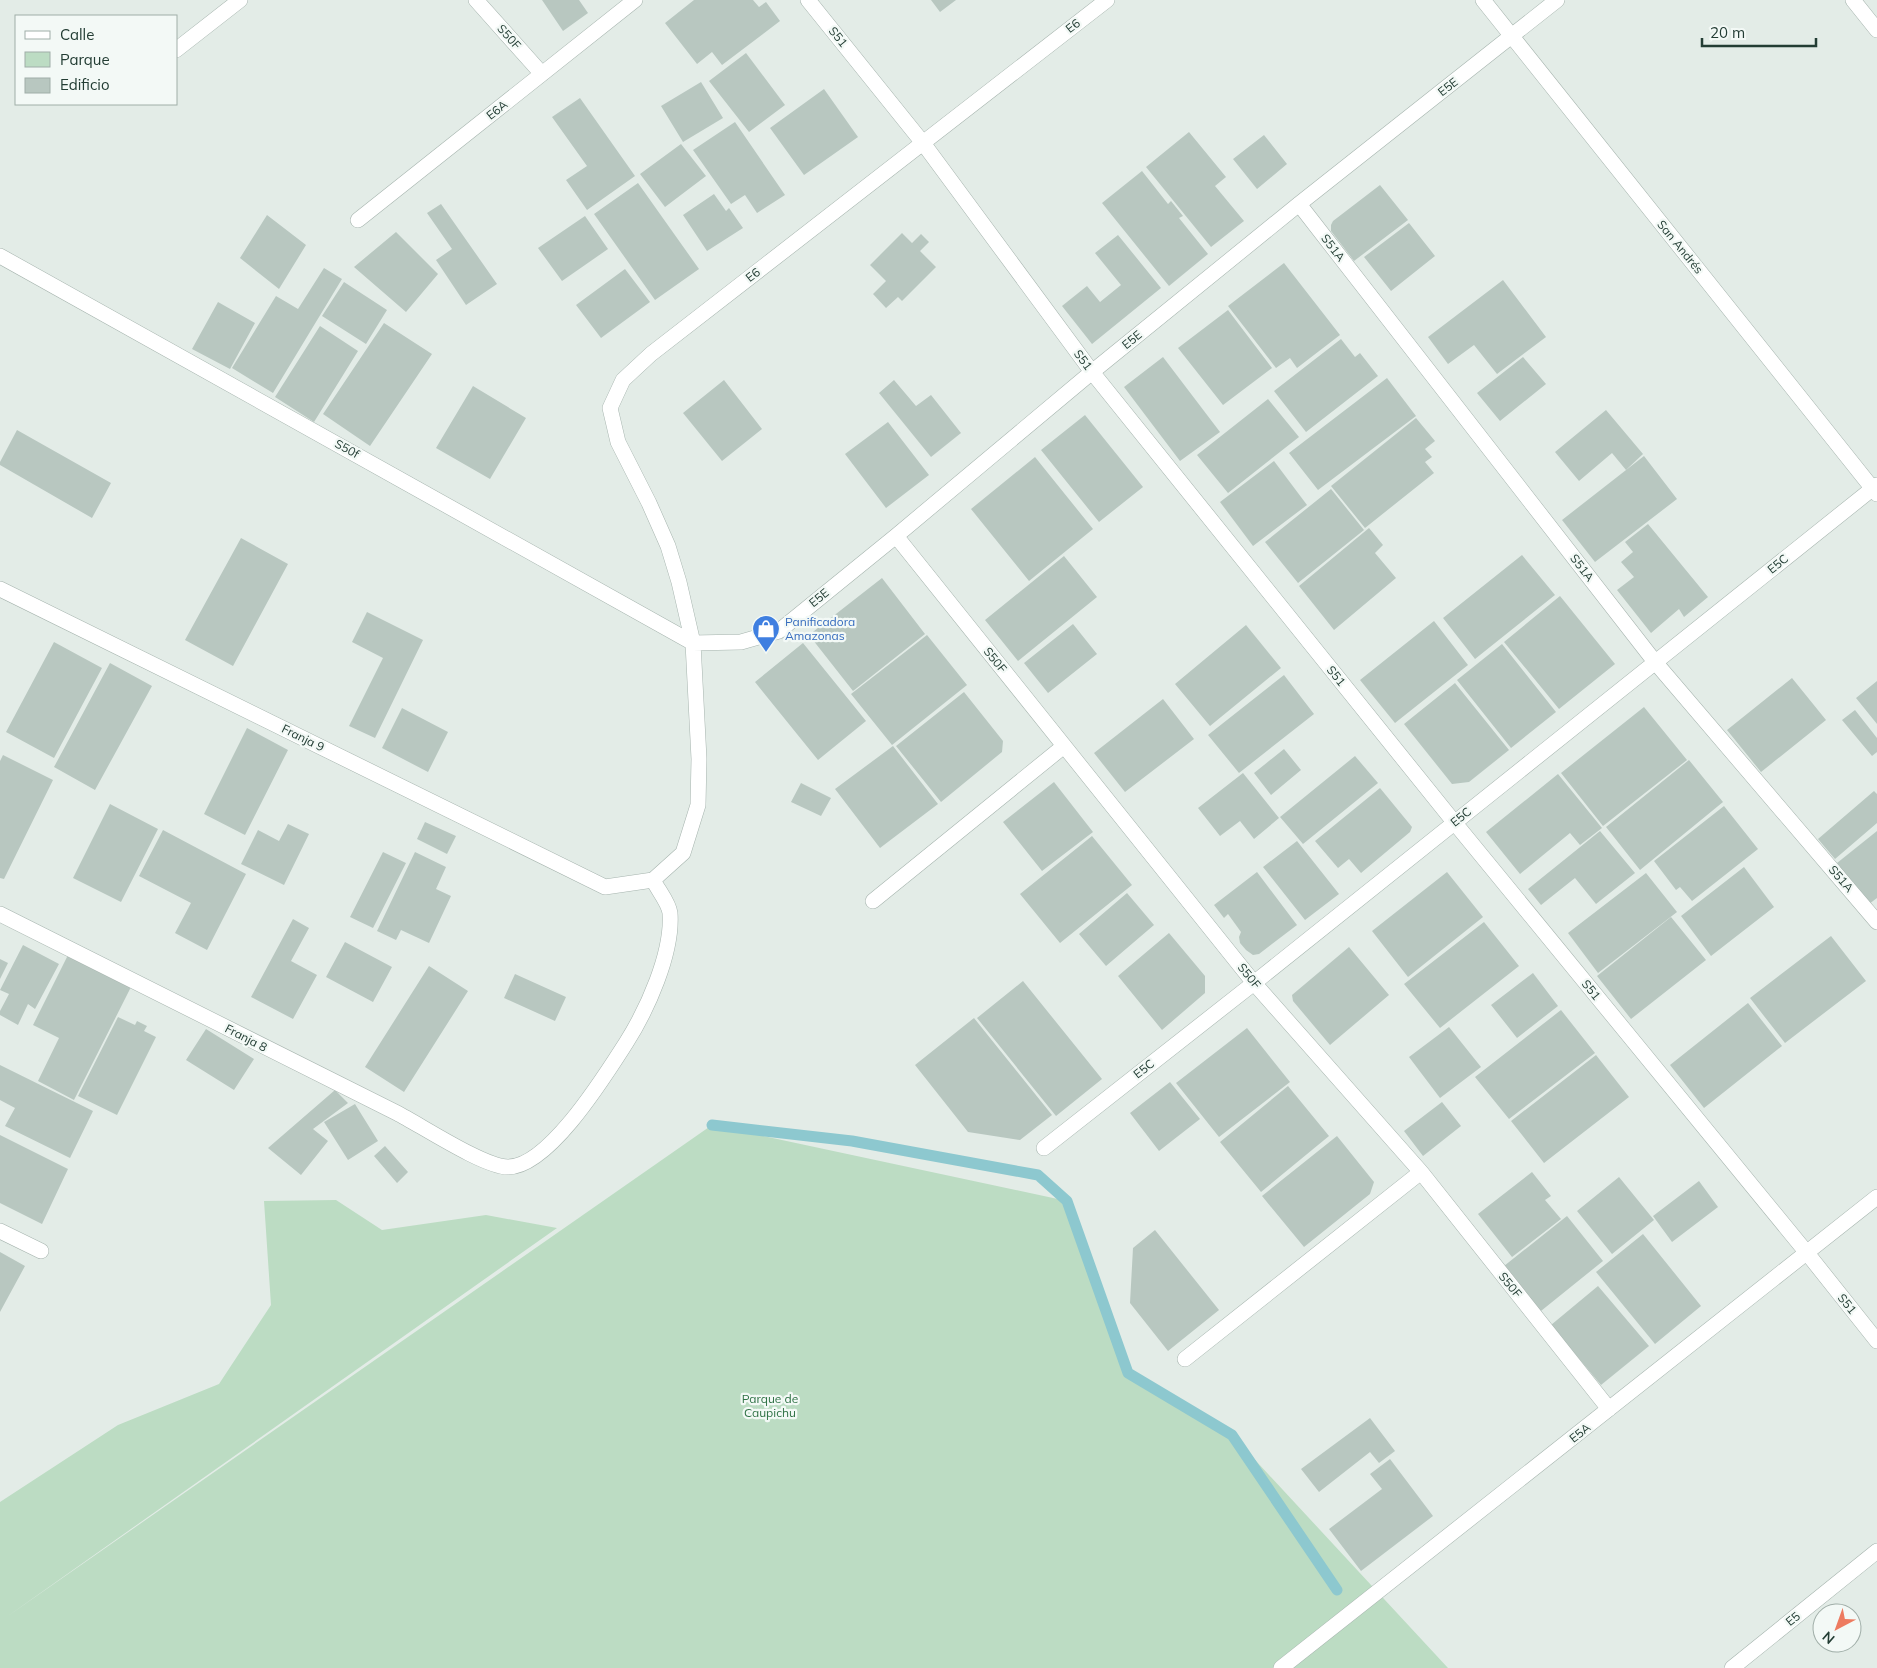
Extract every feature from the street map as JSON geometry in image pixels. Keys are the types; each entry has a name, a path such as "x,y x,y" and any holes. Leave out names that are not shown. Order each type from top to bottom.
{"street":[{"path":"178,48 240,0"},
{"name":"S50F","path":"476,0 542,74"},
{"name":"E6A","path":"358,220 636,0"},
{"name":"S51","path":"808,0 922,143 1092,372 1454,822 1877,1341"},
{"name":"E6","path":"654,880 683,853 698,805 699,759 693,642 679,582 668,546 649,503 618,442 610,408 623,380 651,354 1107,0"},
{"name":"San Andrés","path":"1483,0 1876,489"},
{"name":"E5E","path":"693,642 741,642 779,631 1092,372 1299,204 1557,0"},
{"path":"1853,0 1877,30"},
{"name":"S51A","path":"1299,204 1654,662 1877,922"},
{"name":"S50f","path":"0,256 693,642"},
{"name":"E5C","path":"1044,1148 1254,983 1654,662 1876,489"},
{"name":"S50F","path":"896,536 1254,983 1421,1172 1609,1409"},
{"name":"Franja 9","path":"0,589 605,887 654,880"},
{"path":"873,901 1064,746"},
{"name":"Franja 8","path":"0,914 400,1115 491,1164 510,1167 529,1161 555,1139 590,1098 629,1038 650,1000 667,952 670,911 654,880"},
{"path":"1185,1359 1421,1172"},
{"name":"E5A","path":"1281,1668 1877,1197"},
{"path":"0,1231 41,1251"},
{"name":"E5","path":"1732,1668 1877,1550"}],"green space":[{"name":"Parque de Caupichu","path":"712,1125 1067,1201 1128,1373 1232,1435 1448,1668 0,1668 0,1502 118,1425 219,1384 271,1305 264,1201 336,1200 382,1230 486,1215 557,1228 5,1618"}],"building":[{"path":"542,0 579,0 588,13 563,31"},
{"path":"694,0 753,0 759,7 766,2 780,21 722,65 712,52 697,64 665,23"},
{"path":"931,0 956,0 940,12"},
{"path":"746,53 785,105 749,132 709,81"},
{"path":"701,82 723,118 683,142 661,106"},
{"path":"824,89 858,137 804,175 770,128"},
{"path":"580,98 635,176 587,210 566,180 587,166 552,117"},
{"path":"735,122 785,195 757,213 745,195 731,204 693,150"},
{"path":"1189,132 1226,177 1215,186 1244,221 1211,247 1146,167"},
{"path":"1264,135 1287,164 1257,189 1233,159"},
{"path":"681,144 706,176 665,207 640,174"},
{"path":"1142,171 1168,204 1171,201 1183,216 1179,218 1208,254 1169,286 1102,203"},
{"path":"638,183 699,269 655,300 594,214"},
{"path":"1380,185 1408,220 1354,261 1331,231 1331,225 1333,221"},
{"path":"714,194 726,211 729,208 743,228 707,251 683,215"},
{"path":"441,204 497,284 466,305 436,260 452,249 427,213"},
{"path":"267,215 306,245 279,289 240,258"},
{"path":"585,216 608,249 562,281 538,248"},
{"path":"1409,223 1435,256 1391,291 1364,257"},
{"path":"396,232 438,274 406,312 354,267"},
{"path":"902,233 912,243 921,234 929,242 920,251 936,267 902,301 898,297 886,308 873,294 886,281 870,265"},
{"path":"1118,235 1161,288 1092,344 1062,306 1087,286 1100,302 1121,285 1095,253"},
{"path":"1284,263 1340,335 1297,368 1290,358 1276,368 1228,306"},
{"path":"324,268 342,279 273,393 232,368 276,296 298,309"},
{"path":"625,269 650,302 601,338 576,305"},
{"path":"1503,280 1546,337 1497,374 1474,345 1448,364 1428,337"},
{"path":"344,282 387,310 366,344 322,316"},
{"path":"218,302 255,323 230,369 192,349"},
{"path":"1228,310 1272,368 1223,405 1178,348"},
{"path":"384,323 432,354 370,446 323,414"},
{"path":"320,326 358,351 314,422 275,397"},
{"path":"1341,339 1355,357 1360,353 1378,376 1306,432 1274,391"},
{"path":"1163,357 1220,432 1180,461 1124,387"},
{"path":"1523,357 1546,384 1500,421 1477,393"},
{"path":"1387,378 1416,416 1318,490 1289,453"},
{"path":"724,380 762,429 722,461 683,413"},
{"path":"894,380 916,406 931,395 961,433 931,457 879,393"},
{"path":"473,386 526,418 490,479 436,448"},
{"path":"1268,399 1299,437 1228,493 1197,455"},
{"path":"1606,410 1643,454 1626,470 1612,453 1579,481 1555,452"},
{"path":"1085,415 1143,487 1099,522 1041,450"},
{"path":"1416,418 1435,441 1425,449 1432,457 1425,462 1434,473 1365,528 1331,486"},
{"path":"888,422 929,475 886,508 845,454"},
{"path":"17,430 111,483 92,518 0,465"},
{"path":"1644,456 1677,499 1595,562 1562,520"},
{"path":"1035,457 1093,529 1029,581 971,509"},
{"path":"1274,461 1307,505 1253,546 1220,502"},
{"path":"1331,489 1364,530 1298,583 1265,542"},
{"path":"1648,524 1708,597 1684,617 1679,609 1651,633 1617,590 1634,577 1621,562 1633,552 1625,542"},
{"path":"1369,528 1383,545 1375,553 1396,578 1334,630 1299,586"},
{"path":"241,538 288,564 233,666 185,640"},
{"path":"1522,555 1555,595 1475,659 1443,618"},
{"path":"1064,556 1097,597 1018,661 985,620"},
{"path":"882,578 925,634 853,691 809,635"},
{"path":"1560,596 1615,664 1559,709 1504,642"},
{"path":"367,612 423,640 375,738 349,726 383,658 352,642"},
{"path":"1434,621 1468,665 1395,723 1360,680"},
{"path":"1073,624 1097,654 1048,693 1024,663"},
{"path":"1246,625 1281,668 1210,726 1175,684"},
{"path":"927,635 967,685 892,745 851,694"},
{"path":"54,642 102,668 54,758 6,732"},
{"path":"803,643 866,721 818,760 755,682"},
{"path":"1502,644 1556,712 1511,748 1457,680"},
{"path":"110,663 152,686 95,790 54,767"},
{"path":"1284,675 1314,714 1239,773 1208,735"},
{"path":"1792,678 1826,720 1761,772 1727,730"},
{"path":"1877,681 1877,724 1856,698"},
{"path":"1455,683 1509,750 1469,782 1452,784 1404,724"},
{"path":"964,692 1003,741 1002,752 941,802 896,746"},
{"path":"1163,699 1194,739 1125,792 1094,753"},
{"path":"1644,707 1687,760 1603,826 1561,773"},
{"path":"402,708 448,732 428,772 382,748"},
{"path":"1855,710 1877,738 1877,752 1872,756 1842,720"},
{"path":"247,728 288,750 245,835 204,814"},
{"path":"893,746 938,804 880,848 835,789"},
{"path":"1284,749 1301,770 1271,795 1254,773"},
{"path":"3,755 53,780 4,879 0,878 0,761"},
{"path":"1355,756 1378,783 1303,844 1280,817"},
{"path":"1689,760 1723,802 1640,870 1606,827"},
{"path":"1243,773 1279,818 1254,839 1240,821 1220,836 1198,808"},
{"path":"1558,774 1602,828 1580,845 1570,833 1520,874 1486,832"},
{"path":"1054,782 1093,832 1042,871 1003,822"},
{"path":"801,783 831,798 821,816 791,802"},
{"path":"1380,788 1412,827 1410,832 1361,873 1349,859 1338,868 1315,841"},
{"path":"1874,791 1877,794 1877,823 1835,859 1818,839"},
{"path":"110,804 158,829 121,902 73,878"},
{"path":"1724,806 1758,849 1692,901 1680,887 1676,890 1654,861"},
{"path":"425,822 456,836 447,854 417,839"},
{"path":"288,824 309,834 284,885 241,864 258,830 279,841"},
{"path":"163,830 246,874 207,950 175,933 191,903 139,876"},
{"path":"1600,831 1635,873 1596,904 1575,878 1541,905 1528,889"},
{"path":"1877,831 1877,898 1869,904 1837,863"},
{"path":"1092,836 1132,885 1060,943 1020,894"},
{"path":"1297,841 1339,894 1305,920 1263,867"},
{"path":"383,852 406,863 373,928 350,917"},
{"path":"415,852 446,867 436,889 451,896 429,943 401,930 396,940 377,931"},
{"path":"1744,867 1774,907 1711,956 1681,916"},
{"path":"1257,872 1297,925 1259,954 1253,955 1240,943 1239,937 1241,932 1228,914 1224,918 1214,905"},
{"path":"1447,872 1483,917 1408,977 1372,931"},
{"path":"1646,873 1677,912 1598,973 1568,933"},
{"path":"1127,893 1154,925 1106,966 1079,934"},
{"path":"1671,917 1706,960 1631,1019 1597,976"},
{"path":"293,919 309,928 291,961 317,975 293,1019 251,997"},
{"path":"1484,922 1519,966 1440,1028 1404,984"},
{"path":"1169,933 1205,976 1205,993 1162,1030 1118,976"},
{"path":"1831,936 1866,981 1785,1043 1750,998"},
{"path":"345,942 392,967 373,1002 326,977"},
{"path":"23,945 59,964 35,1009 28,1004 18,1025 0,1015 0,1011 9,994 0,990"},
{"path":"1349,947 1389,995 1330,1045 1293,1001 1292,995"},
{"path":"69,953 132,985 74,1100 38,1081 59,1038 33,1025"},
{"path":"0,959 8,963 0,979"},
{"path":"429,966 468,991 404,1092 365,1067"},
{"path":"1533,973 1558,1006 1517,1038 1491,1005"},
{"path":"515,974 566,997 555,1021 504,998"},
{"path":"1023,981 1102,1079 1056,1116 977,1018"},
{"path":"1748,1003 1782,1046 1704,1108 1670,1065"},
{"path":"1561,1010 1595,1053 1509,1119 1475,1077"},
{"path":"118,1017 135,1025 137,1021 147,1026 144,1031 156,1037 117,1115 78,1096"},
{"path":"974,1018 1052,1115 1020,1140 968,1132 915,1065"},
{"path":"1449,1027 1481,1067 1440,1098 1409,1057"},
{"path":"1247,1028 1290,1082 1219,1137 1176,1083"},
{"path":"206,1029 254,1059 234,1090 186,1060"},
{"path":"1596,1055 1629,1097 1544,1163 1511,1121"},
{"path":"0,1065 93,1111 70,1158 5,1126 15,1108 0,1100"},
{"path":"1170,1082 1200,1119 1159,1151 1130,1113"},
{"path":"1288,1086 1329,1136 1261,1192 1220,1142"},
{"path":"335,1090 348,1103 313,1129 328,1141 301,1175 268,1148"},
{"path":"1442,1102 1461,1126 1423,1156 1404,1131"},
{"path":"355,1104 378,1141 348,1160 324,1122"},
{"path":"0,1135 68,1169 42,1224 0,1203"},
{"path":"1337,1136 1374,1182 1370,1194 1304,1247 1262,1196"},
{"path":"385,1146 408,1172 397,1183 374,1156"},
{"path":"1532,1172 1551,1196 1545,1200 1561,1219 1512,1257 1478,1214"},
{"path":"1619,1177 1654,1220 1612,1254 1577,1211"},
{"path":"1699,1181 1718,1207 1672,1242 1653,1216"},
{"path":"1567,1216 1603,1261 1536,1315 1499,1270"},
{"path":"1155,1230 1219,1310 1168,1351 1130,1303 1133,1248"},
{"path":"1643,1234 1701,1306 1655,1344 1596,1272"},
{"path":"0,1252 25,1266 0,1312"},
{"path":"1598,1286 1649,1346 1601,1385 1551,1325"},
{"path":"1370,1418 1395,1451 1379,1463 1370,1452 1319,1492 1301,1469"},
{"path":"1390,1459 1433,1516 1361,1571 1329,1529 1382,1489 1370,1474"}],"waterway":[{"path":"712,1125 852,1141 1038,1175 1067,1201 1128,1373 1232,1435 1337,1590"}],"place":[{"name":"Panificadora Amazonas","path":"766,653"}]}
